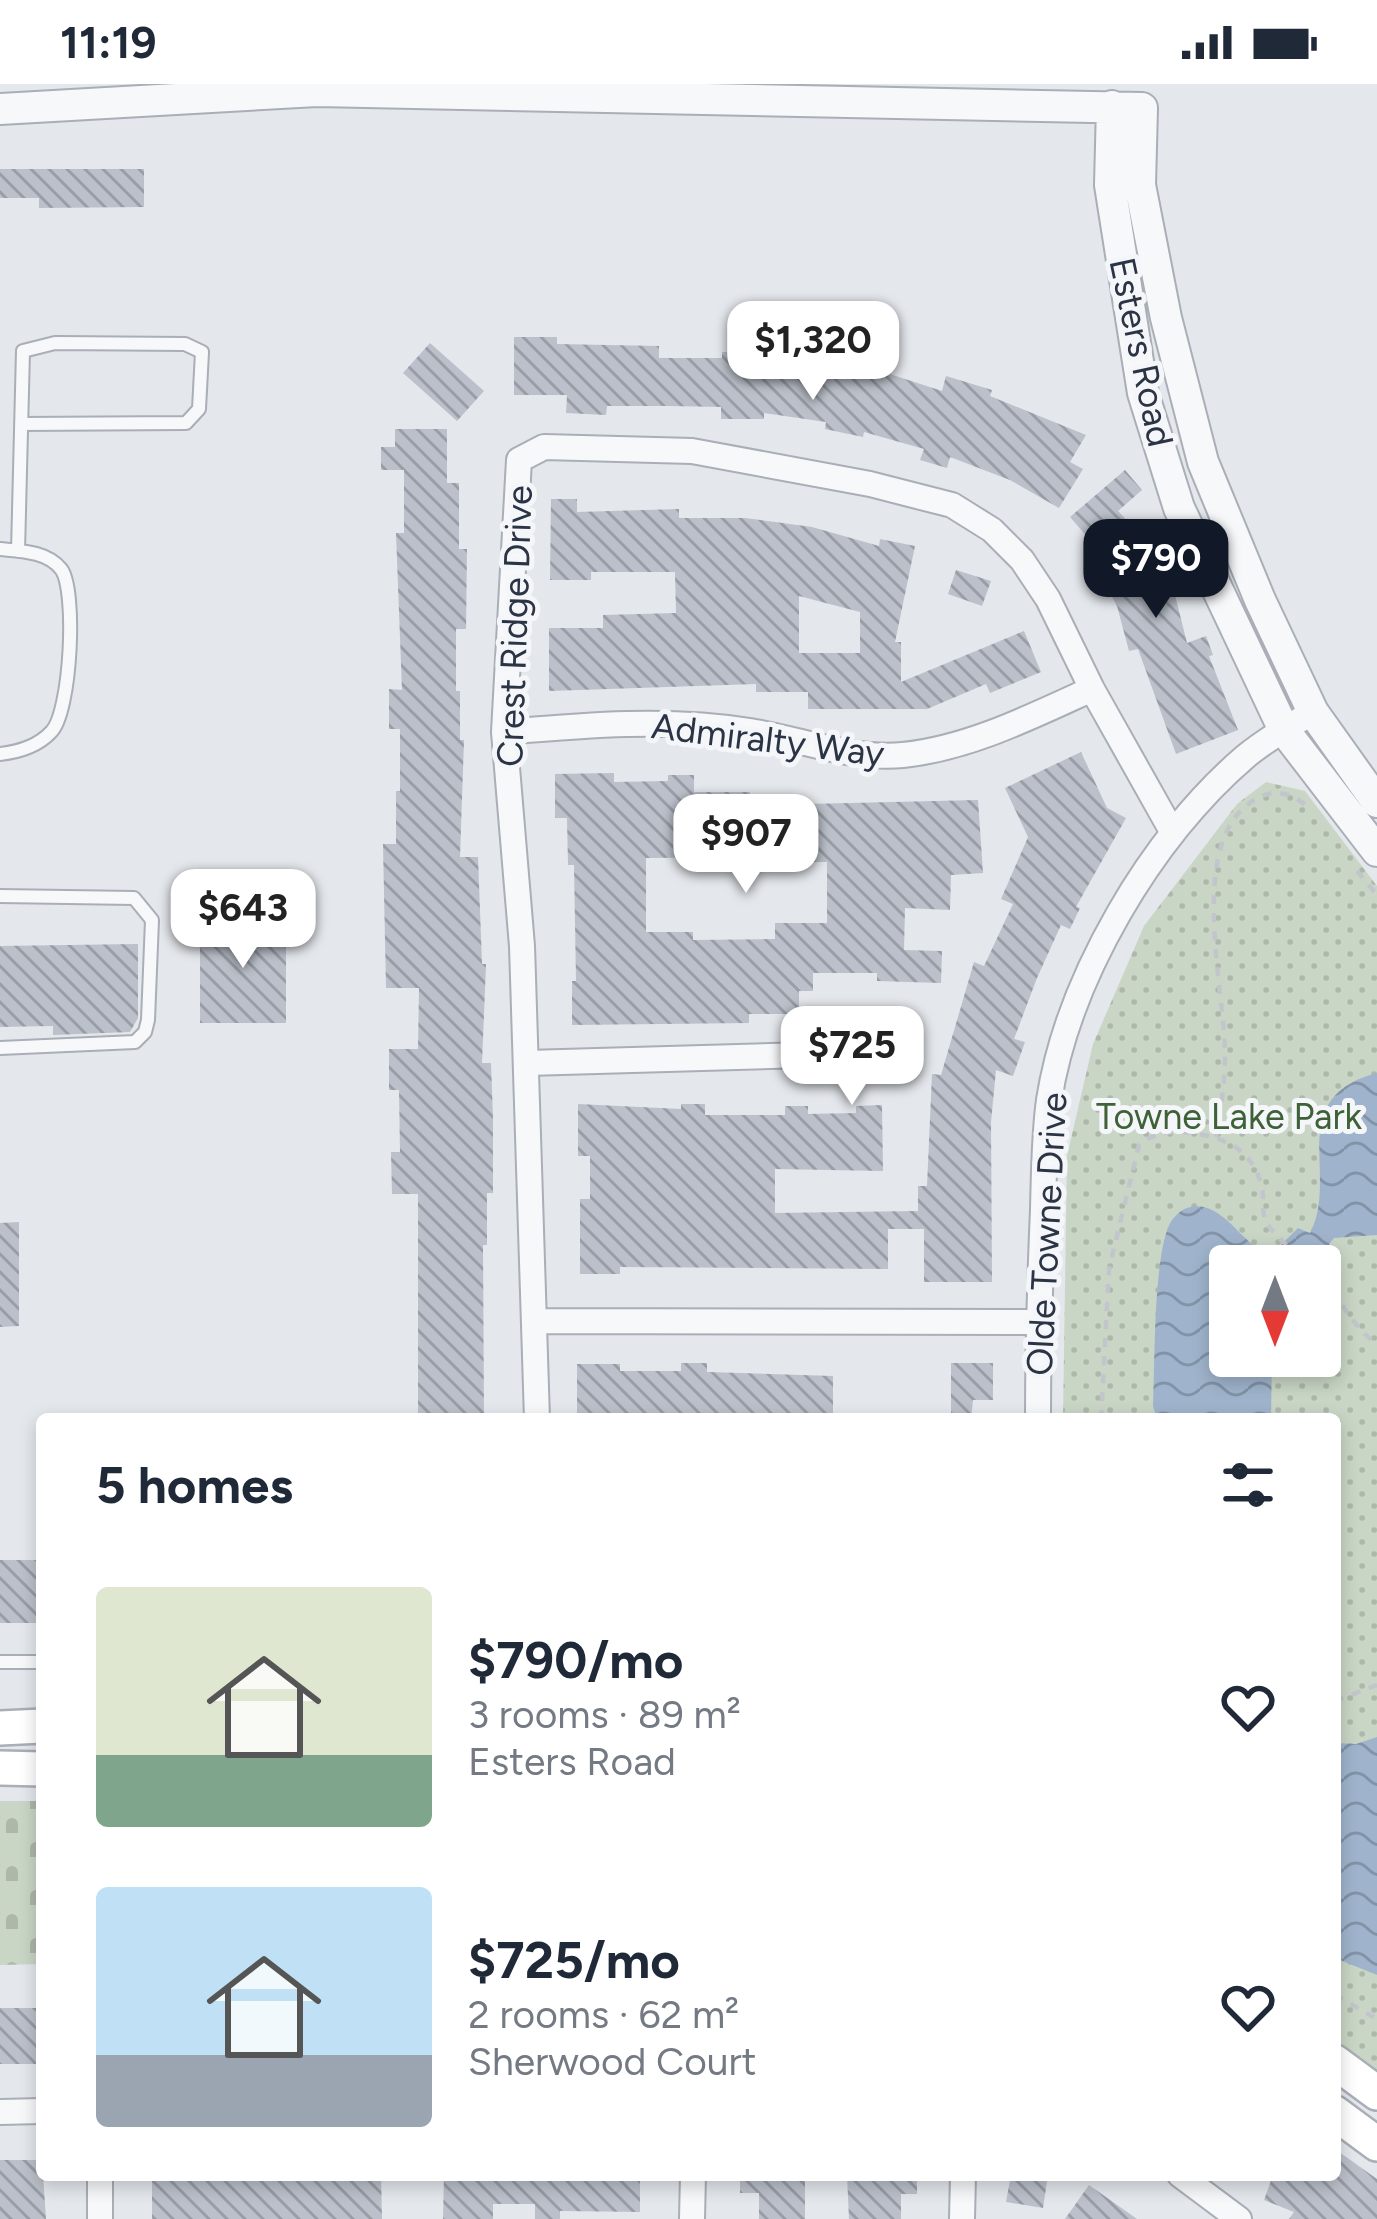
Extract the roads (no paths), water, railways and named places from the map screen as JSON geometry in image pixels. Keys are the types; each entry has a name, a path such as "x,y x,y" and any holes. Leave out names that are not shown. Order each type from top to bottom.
{"main road":[{"path":"0,1728 36,1726"},
{"path":"0,1768 36,1769"},
{"path":"1341,2066 1377,2092"},
{"path":"1341,2117 1377,2144"}],"street":[{"path":"0,109 373,88 1128,95"},
{"name":"Esters Road","path":"1128,95 1166,318 1203,462 1313,712 1377,802"},
{"name":"Esters Road","path":"1128,95 1110,185 1143,393 1179,508 1284,730 1367,861"},
{"name":"Crest Ridge Drive","path":"537,1413 522,946 504,731 520,460 544,447 692,452 870,484 952,506 992,530 1022,560 1048,599 1173,833"},
{"name":"Admiralty Way","path":"504,731 685,724 753,731 839,750 904,755 1026,720 1092,689"},
{"name":"Olde Towne Drive","path":"1038,1413 1047,1121 1057,1063 1103,942 1173,833 1245,757 1313,712"},
{"path":"527,1063 805,1055 832,1050 862,1029"},
{"path":"537,1322 1038,1322"},
{"path":"0,2112 36,2111"},
{"path":"100,2181 100,2219"},
{"path":"692,2219 693,2181"},
{"path":"962,2219 963,2181"},
{"path":"1188,2181 1239,2219"}],"lane":[{"path":"18,550 21,424 23,351 77,343 185,344 202,352 199,410 186,423 21,424"},
{"path":"0,549 54,561 65,573 68,690 52,731 19,752 0,754"},
{"path":"0,896 134,898 152,920 148,1020 135,1042 0,1048"},
{"path":"0,1662 36,1662"}],"water":[{"path":"1377,1073 1377,1235 1334,1238 1329,1245 1281,1245 1298,1228 1310,1233 1318,1211 1322,1120 1331,1101 1348,1085"},
{"path":"1204,1207 1254,1245 1209,1245 1209,1377 1272,1377 1271,1413 1155,1413 1158,1280 1166,1234 1172,1220 1186,1208"},
{"path":"1377,1737 1377,1975 1341,1960 1341,1743"}],"park label":[{"name":"Towne Lake Park","path":"1229,1116"}]}
